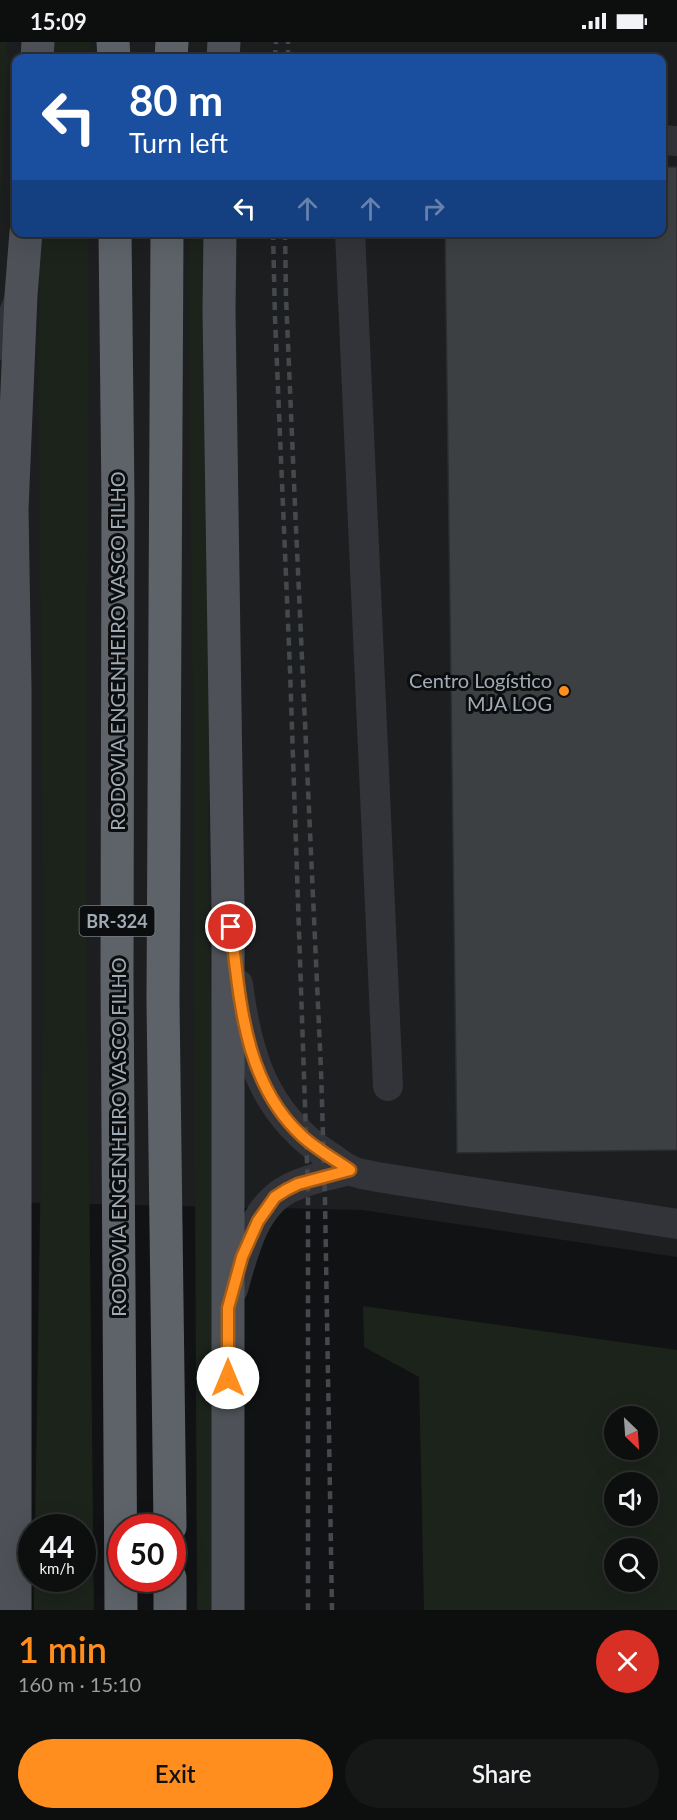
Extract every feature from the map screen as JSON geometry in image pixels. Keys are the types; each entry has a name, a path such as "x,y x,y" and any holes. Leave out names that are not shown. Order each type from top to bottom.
{"highway":[{"name":"RODOVIA ENGENHEIRO VASCO FILHO","path":"115,237 118,500 117,987 121,1610"},
{"name":"BR-324","path":"167,237 163,1001 170,1514"},
{"path":"170,1592 170,1610"}],"main road":[{"path":"15,1610 8,677 12,509 26,237"},
{"path":"220,237 219,311 228,907 228,1610"}],"street":[{"path":"350,237 388,1086"},
{"path":"0,345 21,295"},
{"path":"228,907 246,1034 255,1065 277,1109 301,1135 350,1170 377,1177 677,1224"},
{"path":"228,1308 242,1257 266,1207 275,1197 298,1184 350,1170"}],"shaded area":[{"path":"0,42 677,42 677,1257 362,1210 0,1202"},
{"path":"0,42 7,42 8,65 0,209"},
{"path":"54,42 90,42 89,54 53,54"},
{"path":"41,237 88,237 86,883 93,1514 35,1514 44,966 38,359"},
{"path":"189,237 207,237 210,730 208,842 212,1067 214,1610 197,1610 193,730"},
{"path":"363,1306 677,1350 677,1610 424,1610 419,1377 364,1347"},
{"path":"34,1592 94,1592 94,1610 34,1610"}],"building":[{"name":"Centro Logístico MJA LOG","path":"666,167 677,167 677,1150 457,1153 445,237 666,237"}],"railway":[{"path":"275,54 276,42"},
{"path":"288,42 288,54"},
{"path":"273,237 308,1192 308,1610"},
{"path":"285,237 321,1070 332,1610"}],"place":[{"name":"Centro Logístico MJA LOG","path":"564,691"}],"route":[{"path":"228,1378 228,1308 242,1257 266,1207 275,1197 298,1184 350,1170 314,1146 288,1122 277,1109 263,1082 255,1065 246,1034 231,927"}]}
